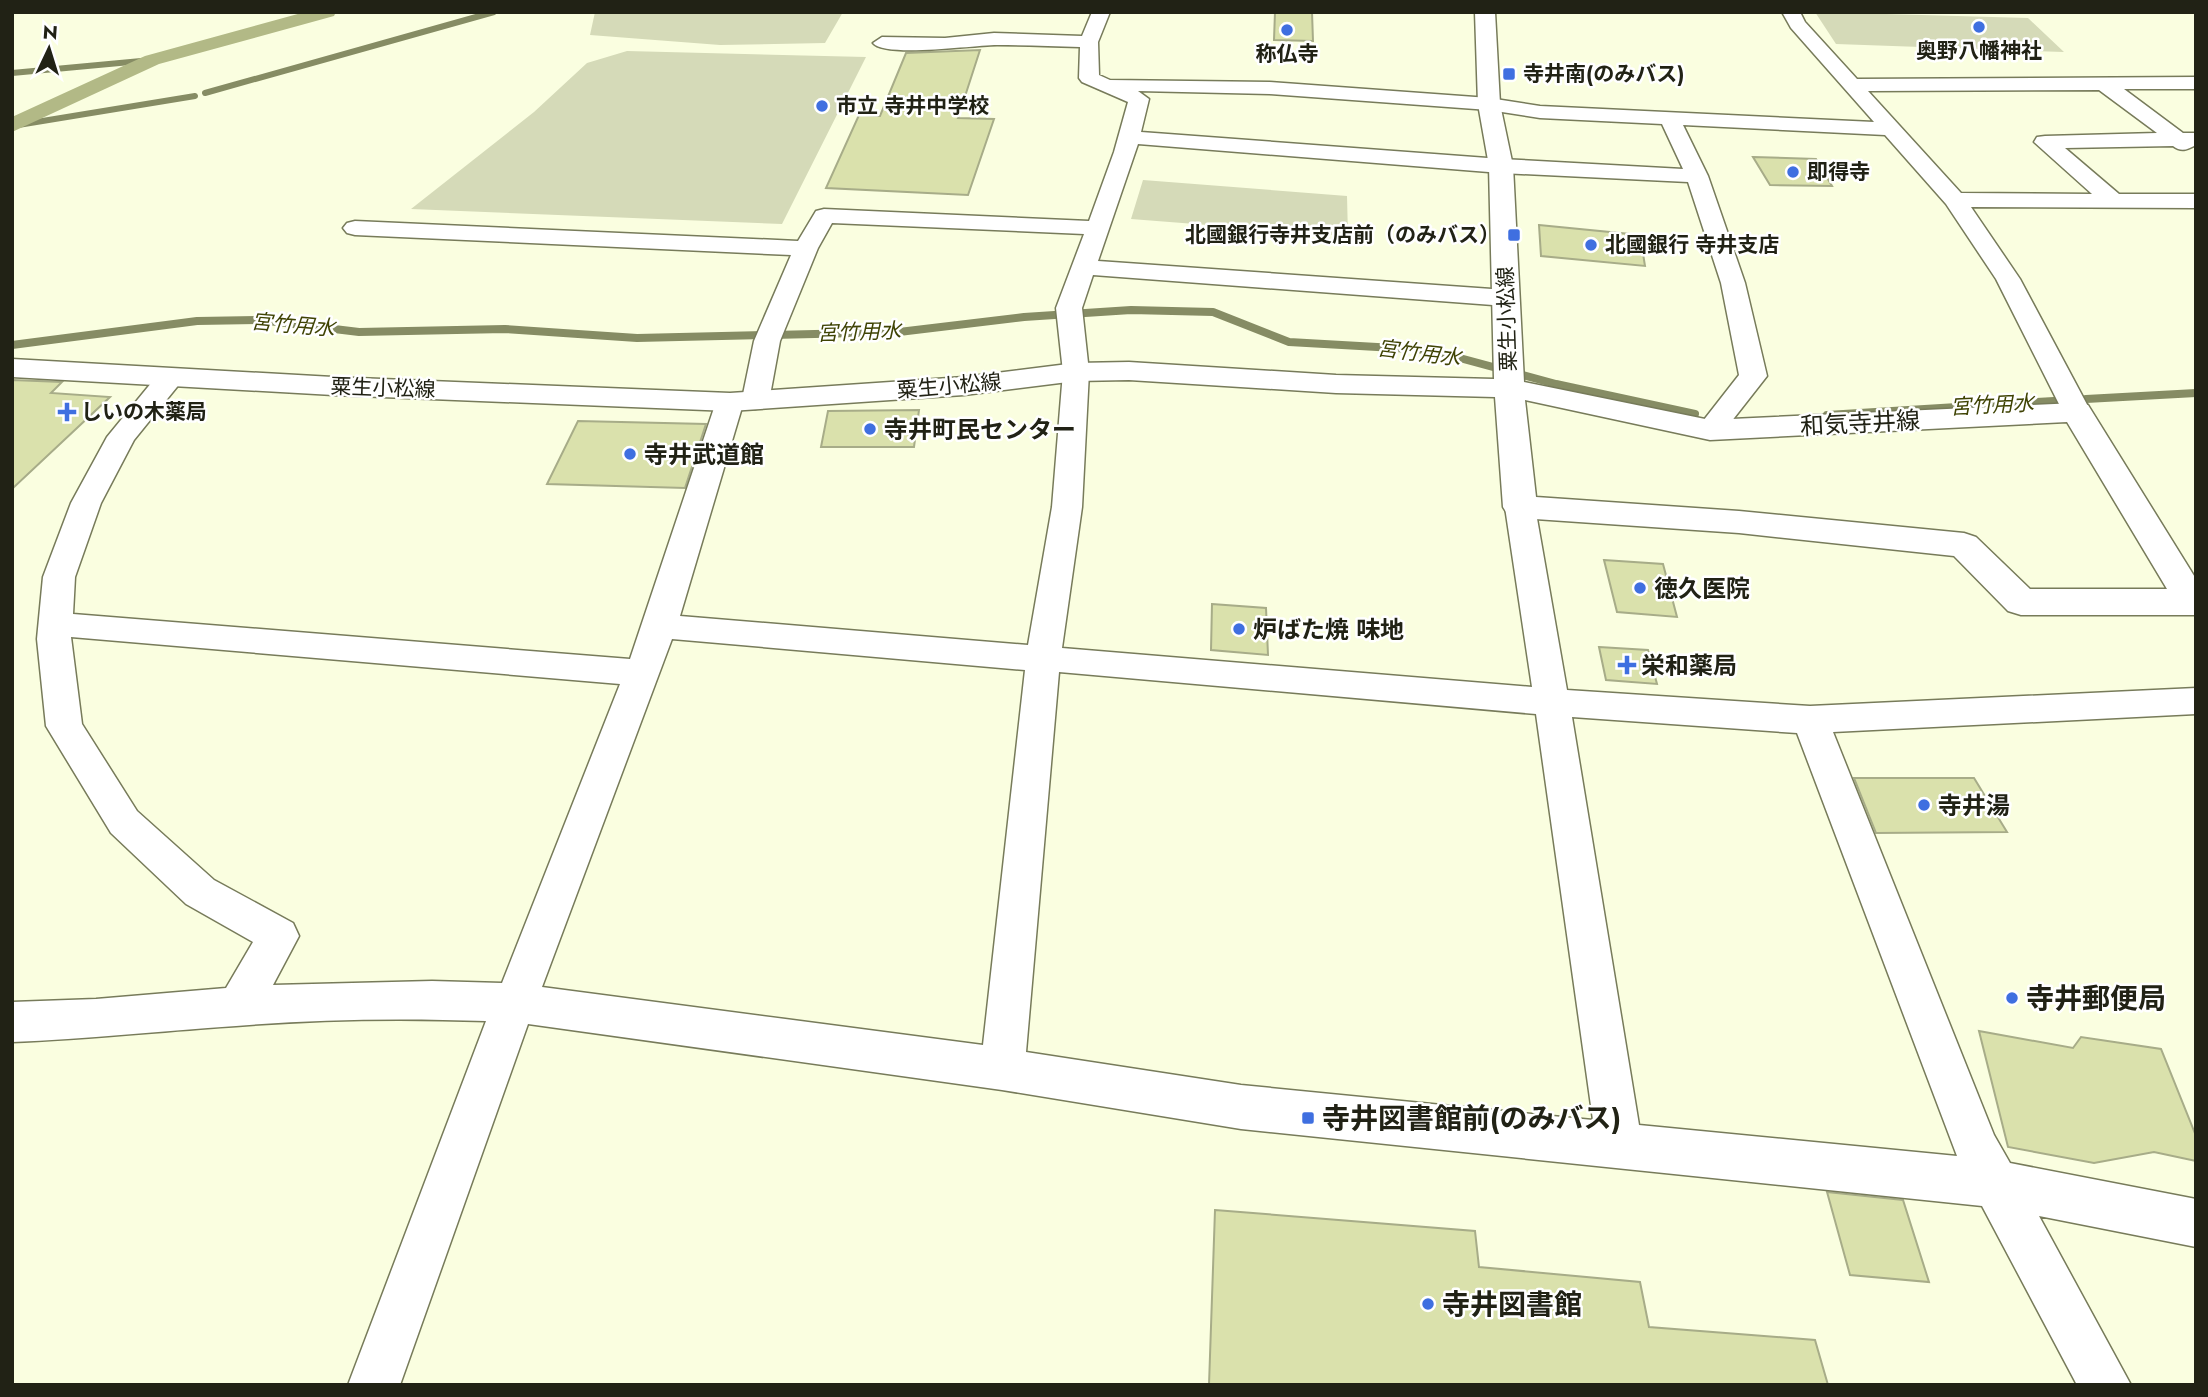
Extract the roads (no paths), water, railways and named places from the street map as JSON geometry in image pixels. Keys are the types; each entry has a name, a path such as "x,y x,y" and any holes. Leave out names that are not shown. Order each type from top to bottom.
{"main road":[{"name":"粟生小松線","path":"12,368 742,402 964,386 1076,372 1129,371 1336,384 1509,377 1501,166 1489,104 1485,12"},
{"name":"和気寺井線","path":"1509,377 1710,430 2077,412"},
{"path":"1509,377 1520,507 1739,522 1964,545 2021,602 2194,604"},
{"path":"2077,412 2194,604"}],"street":[{"path":"1002,1069 1043,658 1066,507 1076,372 1070,315 1082,267 1129,137 1139,99 1089,78 1088,42 1101,12"},
{"path":"1791,12 1797,24 1888,129 1955,201 2008,279 2077,412"},
{"path":"882,43 944,44 994,39 1088,42"},
{"path":"1851,85 2196,83"},
{"path":"1110,85 1270,88 1489,104 1540,112 1888,129"},
{"path":"2106,85 2186,139 2196,152"},
{"path":"1669,117 1697,176 1733,284 1753,376 1710,430"},
{"path":"1129,137 1501,166 1697,176"},
{"path":"2115,201 2045,142 2186,139"},
{"path":"1955,201 2196,201"},
{"path":"374,1385 742,402 806,248 824,216 1097,228"},
{"path":"355,228 806,248"},
{"path":"1082,267 1506,298"},
{"path":"171,377 121,437 86,503 60,576 54,639 64,726 124,822 200,892 279,936 238,1006"},
{"path":"1520,507 1619,1144"},
{"path":"55,624 640,673"},
{"path":"660,626 1552,702 1810,720 2196,701"},
{"path":"1810,720 1977,1150 2105,1385"},
{"path":"12,1022 96,1019 238,1006 432,1000 515,1003 1002,1069 1241,1107 1997,1184 2196,1223"}],"waterway":[{"name":"宮竹用水","path":"12,125 152,60 327,12"},
{"path":"205,93 494,12"},
{"path":"12,73 152,60"},
{"path":"12,126 195,96"},
{"name":"宮竹用水","path":"12,345 197,321 260,320 359,332 505,329 637,338 899,332 1024,317 1131,310 1213,312 1289,342 1430,350 1556,384 1695,414"},
{"name":"宮竹用水","path":"2086,399 2196,393"},
{"name":"宮竹用水","path":"1827,415 2054,401"}],"place":[{"name":"奥野八幡神社","path":"1979,27"},
{"name":"称仏寺","path":"1287,30"},
{"name":"寺井南(のみバス)","path":"1509,74"},
{"name":"市立 寺井中学校","path":"822,106"},
{"name":"即得寺","path":"1793,172"},
{"name":"北國銀行寺井支店前（のみバス）","path":"1514,235"},
{"name":"北國銀行 寺井支店","path":"1591,245"},
{"name":"しいの木薬局","path":"67,412"},
{"name":"寺井町民センター","path":"870,429"},
{"name":"寺井武道館","path":"630,454"},
{"name":"徳久医院","path":"1640,588"},
{"name":"炉ばた焼 味地","path":"1239,629"},
{"name":"栄和薬局","path":"1627,665"},
{"name":"寺井湯","path":"1924,805"},
{"name":"寺井郵便局","path":"2012,998"},
{"name":"寺井図書館前(のみバス)","path":"1308,1118"},
{"name":"寺井図書館","path":"1428,1304"}]}
